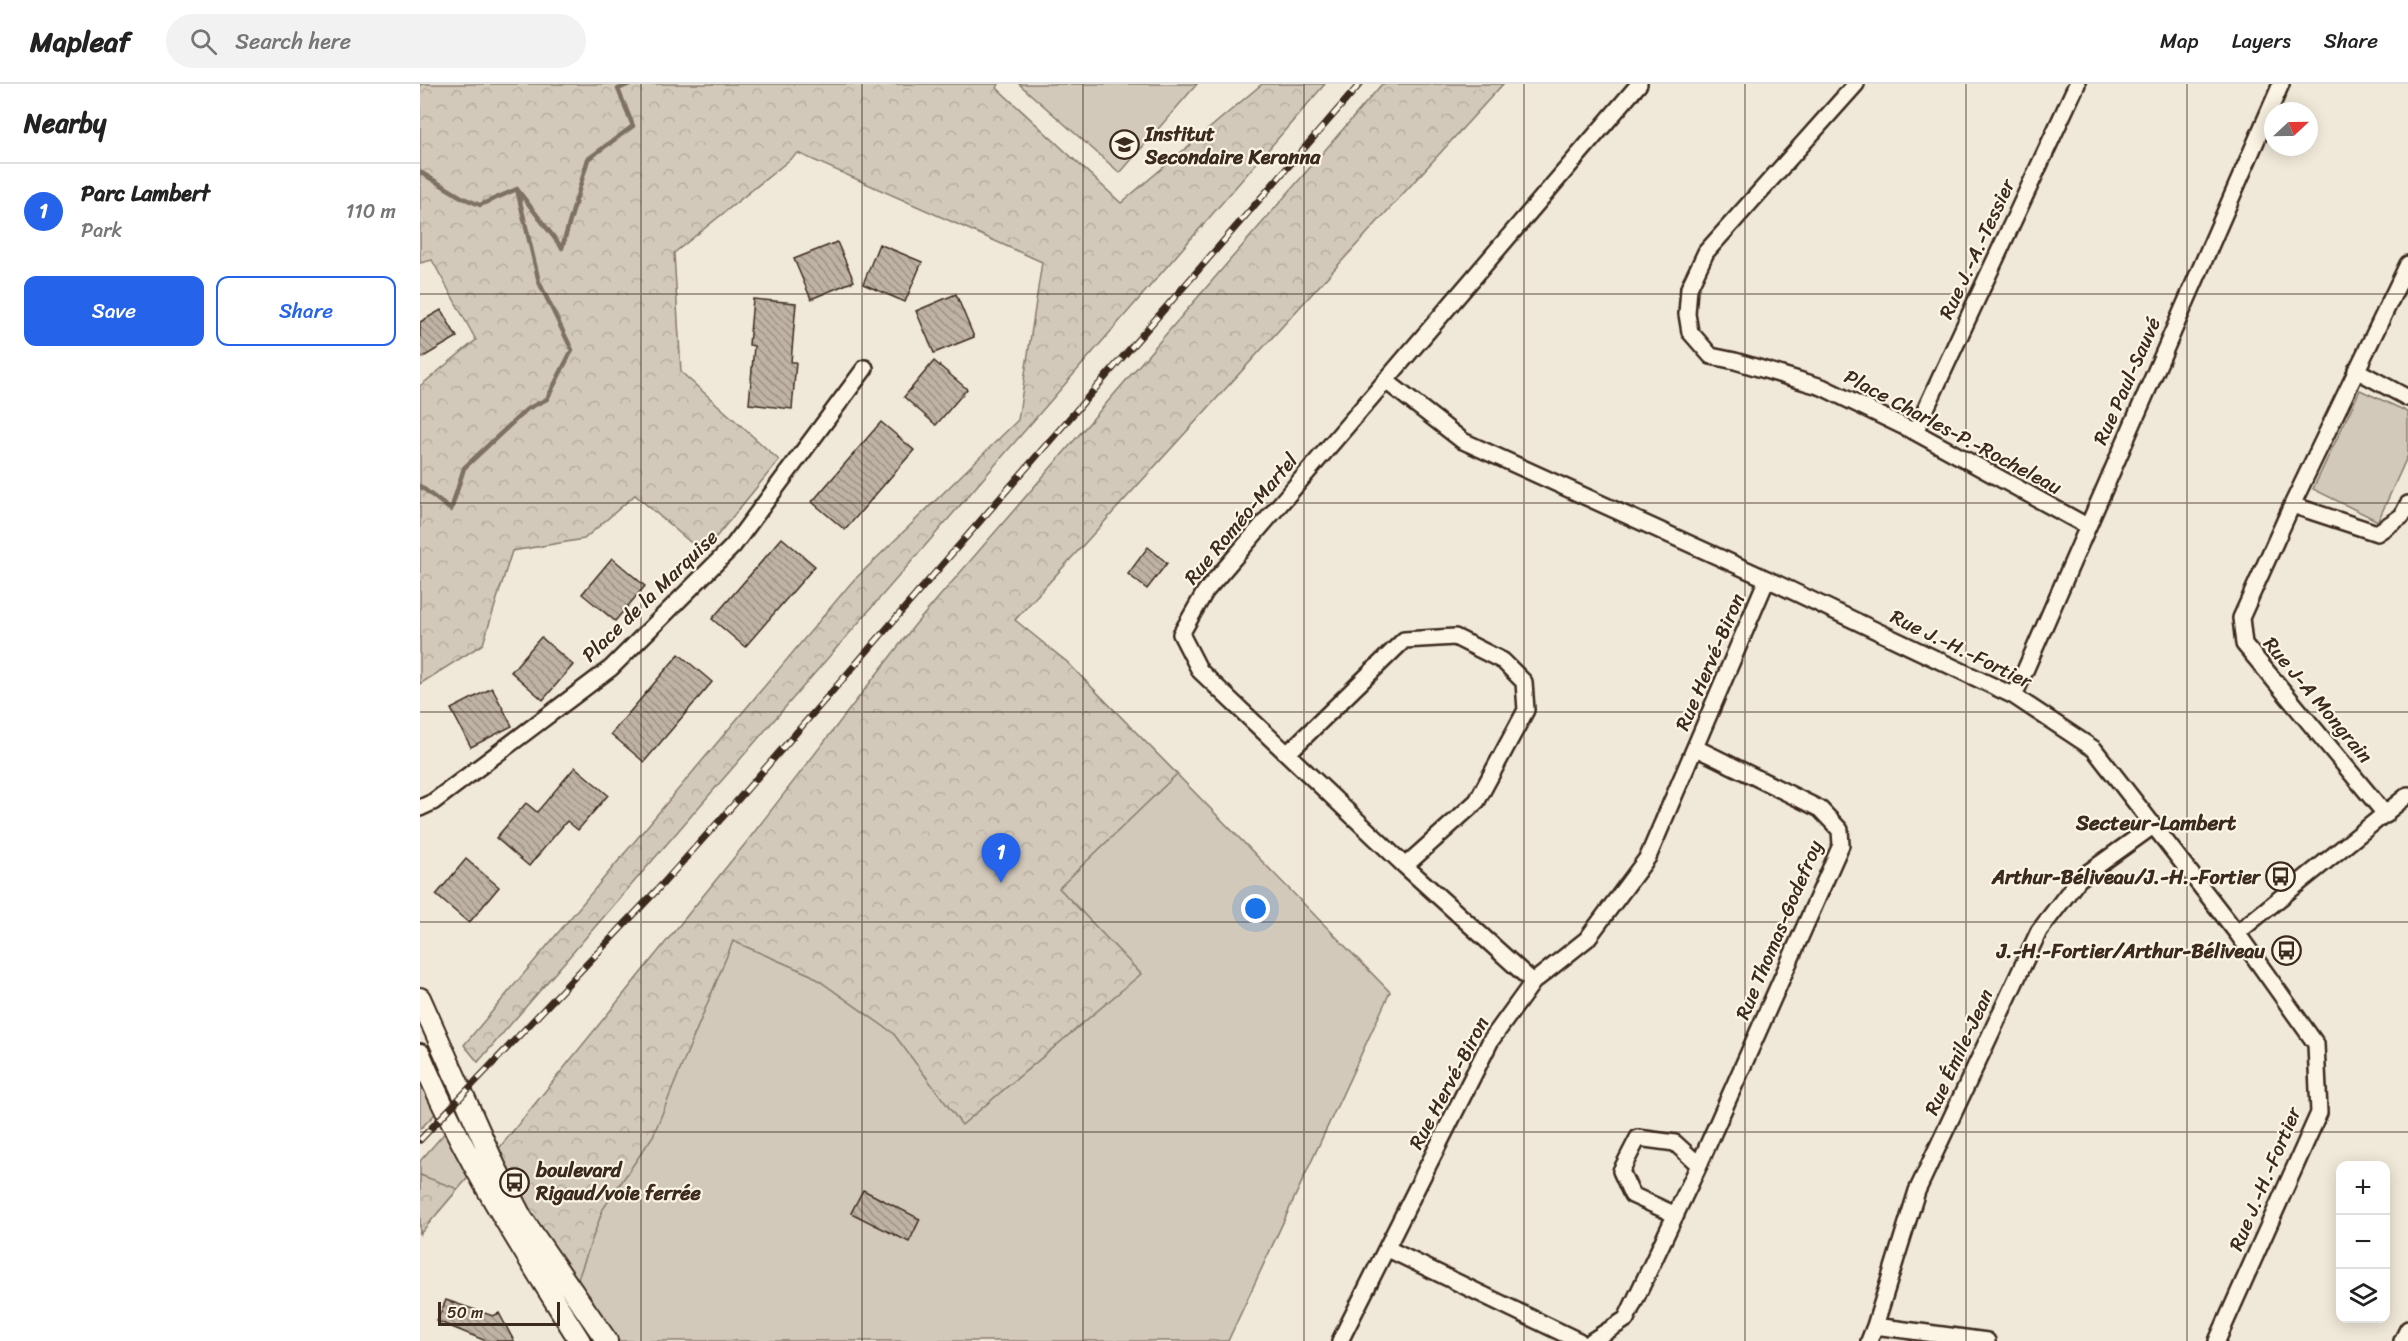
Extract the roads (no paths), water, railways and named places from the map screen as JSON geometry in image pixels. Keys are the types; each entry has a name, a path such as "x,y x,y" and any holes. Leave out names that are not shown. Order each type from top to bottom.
{"street":[{"name":"Rue Roméo-Martel","path":"1533,982 1405,866 1200,672 1181,634 1205,592 1639,84"},
{"name":"Place Charles-P.-Rocheleau","path":"1856,84 1706,252 1689,288 1687,314 1690,332 1711,356 1822,387 1915,432 2087,526"},
{"name":"Rue J.-A.-Tessier","path":"1915,432 2078,84"},
{"name":"Rue Paul-Sauvé","path":"2014,696 2281,84"},
{"name":"Rue J-A Mongrain","path":"2386,814 2244,644 2241,618 2292,505 2408,264"},
{"name":"Place de la Marquise","path":"420,808 433,802 611,668 733,546 865,368"},
{"path":"2356,370 2408,398"},
{"name":"Rue J.-H.-Fortier","path":"1386,381 1463,441 1767,579 2014,696 2094,749 2237,933 2316,1044 2319,1113 2217,1341"},
{"path":"2292,505 2377,533 2402,516 2408,504"},
{"name":"Rue Hervé-Biron","path":"1340,1341 1491,1040 1533,982 1587,939 1648,857 1767,579"},
{"path":"1288,753 1404,640 1455,637 1503,661 1524,682 1526,710 1477,801 1405,866"},
{"name":"Rue Thomas-Godefroy","path":"1592,1341 1626,1319 1699,1165 1841,845 1840,830 1820,809 1696,748"},
{"path":"2237,933 2408,795"},
{"name":"Rue Émile-Jean","path":"1869,1341 1917,1191 2039,931 2079,879 2153,826"},
{"path":"420,998 495,1166 522,1218 607,1341"},
{"path":"420,1053 446,1113 511,1233 577,1337 591,1319"},
{"path":"1676,1215 1632,1195 1621,1171 1638,1138 1676,1143 1699,1165"},
{"path":"1388,1249 1579,1341"},
{"path":"1875,1326 1987,1341"},
{"path":"2402,1341 2408,1329"}],"waterway":[{"path":"420,486 451,510 464,468 527,409 547,399 572,350 539,282 517,189 562,248 588,159 633,126 618,89 630,84"},
{"path":"420,172 463,198 480,205 517,189"}],"railway":[{"path":"420,1140 658,889 729,810 1360,84"}],"place":[{"name":"Institut Secondaire Keranna","path":"1124,145"},
{"name":"Arthur-Béliveau/J.-H.-Fortier","path":"2281,877"},
{"name":"Parc Lambert","path":"1001,883"},
{"name":"J.-H.-Fortier/Arthur-Béliveau","path":"2286,951"},
{"name":"boulevard Rigaud/voie ferrée","path":"515,1182"}],"district":[{"name":"Secteur-Lambert","path":"2156,823"}]}
